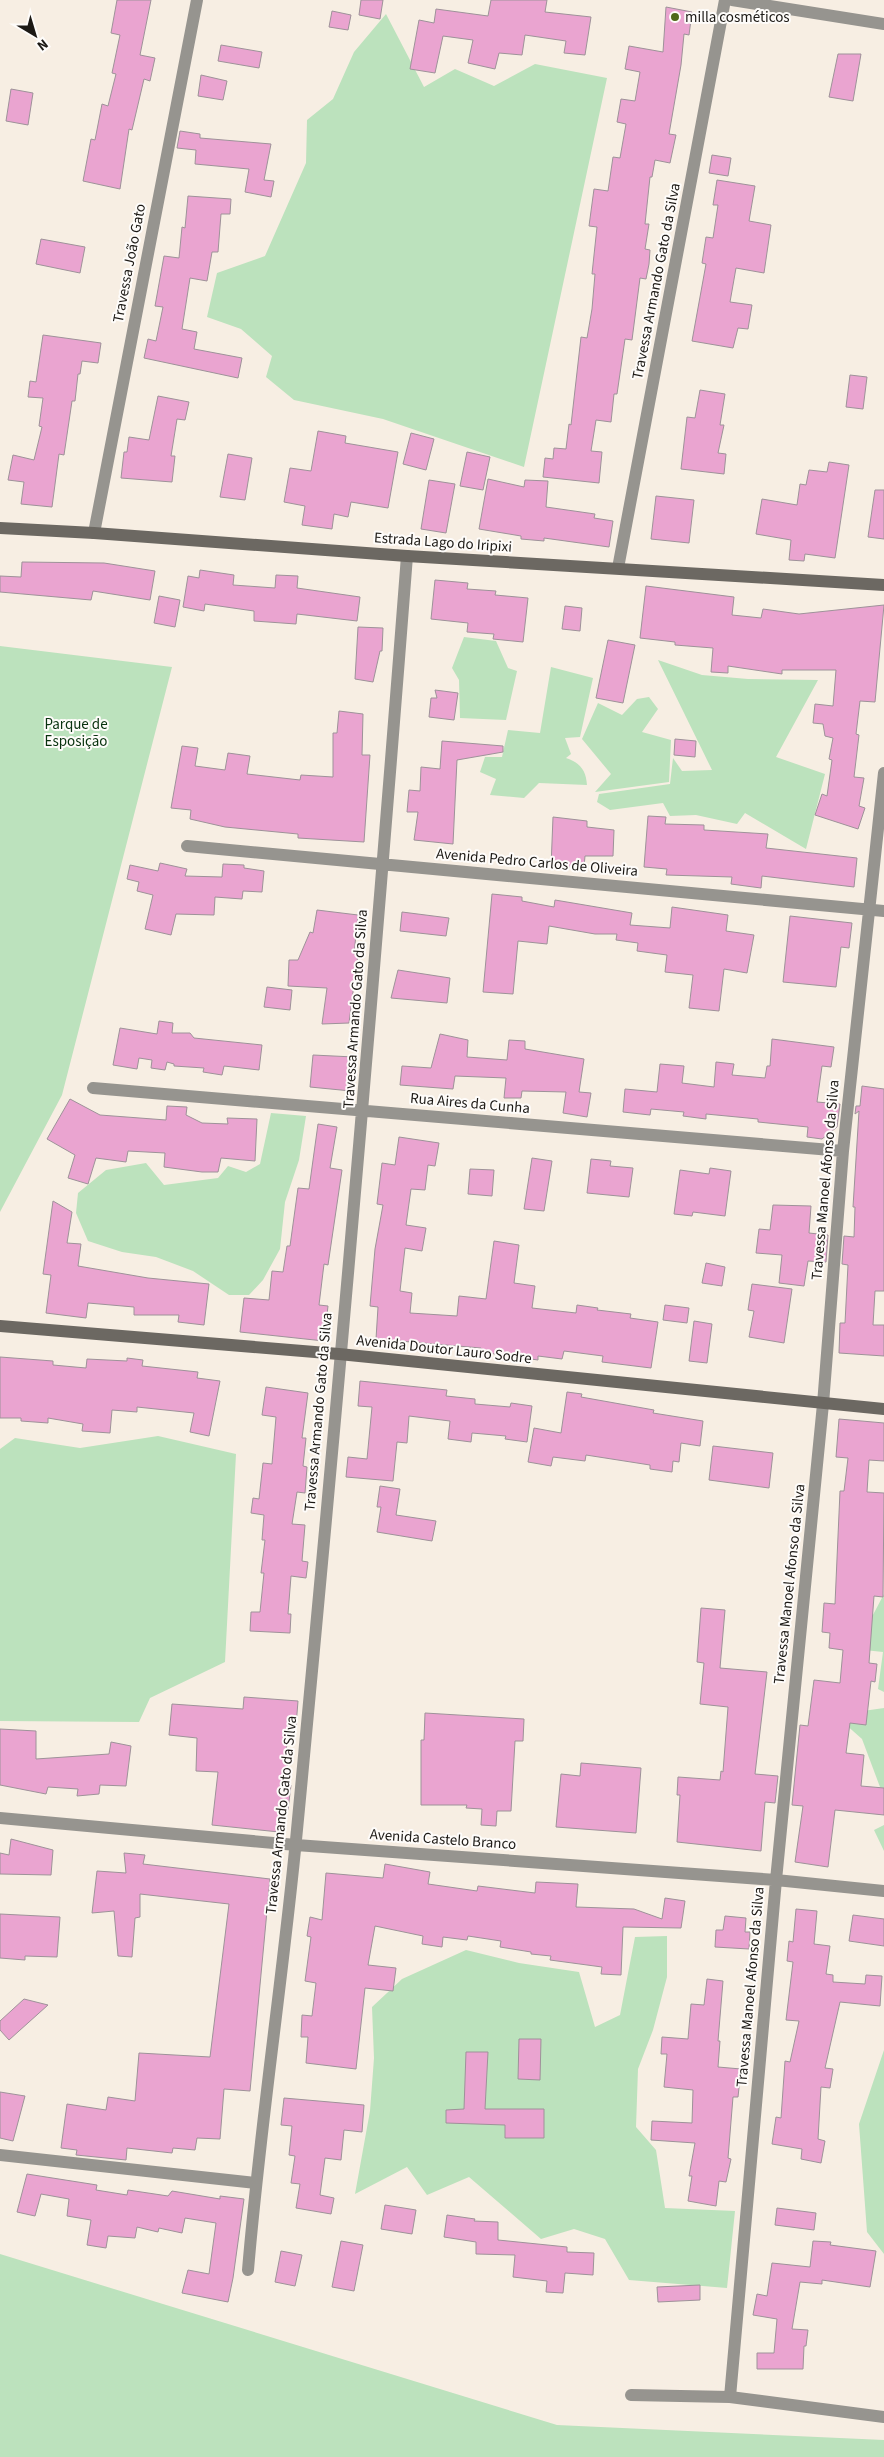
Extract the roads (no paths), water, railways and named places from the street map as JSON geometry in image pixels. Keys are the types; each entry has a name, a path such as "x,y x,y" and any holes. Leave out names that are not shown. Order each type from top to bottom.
{"street":[{"name":"Travessa João Gato","path":"94,532 196,0"},
{"name":"Travessa Armando Gato da Silva","path":"618,568 725,0"},
{"path":"732,0 884,24"},
{"name":"Estrada Lago do Iripixi","path":"0,528 94,532 407,556 884,585"},
{"name":"Travessa Armando Gato da Silva","path":"248,2270 256,2183 296,1845 364,1110 407,556"},
{"name":"Travessa Manoel Afonso da Silva","path":"730,2397 776,1880 823,1404 843,1151 884,774"},
{"name":"Avenida Pedro Carlos de Oliveira","path":"187,846 884,911"},
{"name":"Rua Aires da Cunha","path":"93,1088 843,1151"},
{"name":"Avenida Doutor Lauro Sodre","path":"0,1326 340,1354 823,1404 884,1408"},
{"name":"Avenida Castelo Branco","path":"0,1818 296,1845 776,1880 884,1891"},
{"path":"0,2154 256,2183"},
{"path":"632,2395 730,2397 884,2417"}],"place":[{"name":"milla cosméticos","path":"675,17"}],"park label":[{"name":"Parque de Esposição","path":"76,732"}]}
